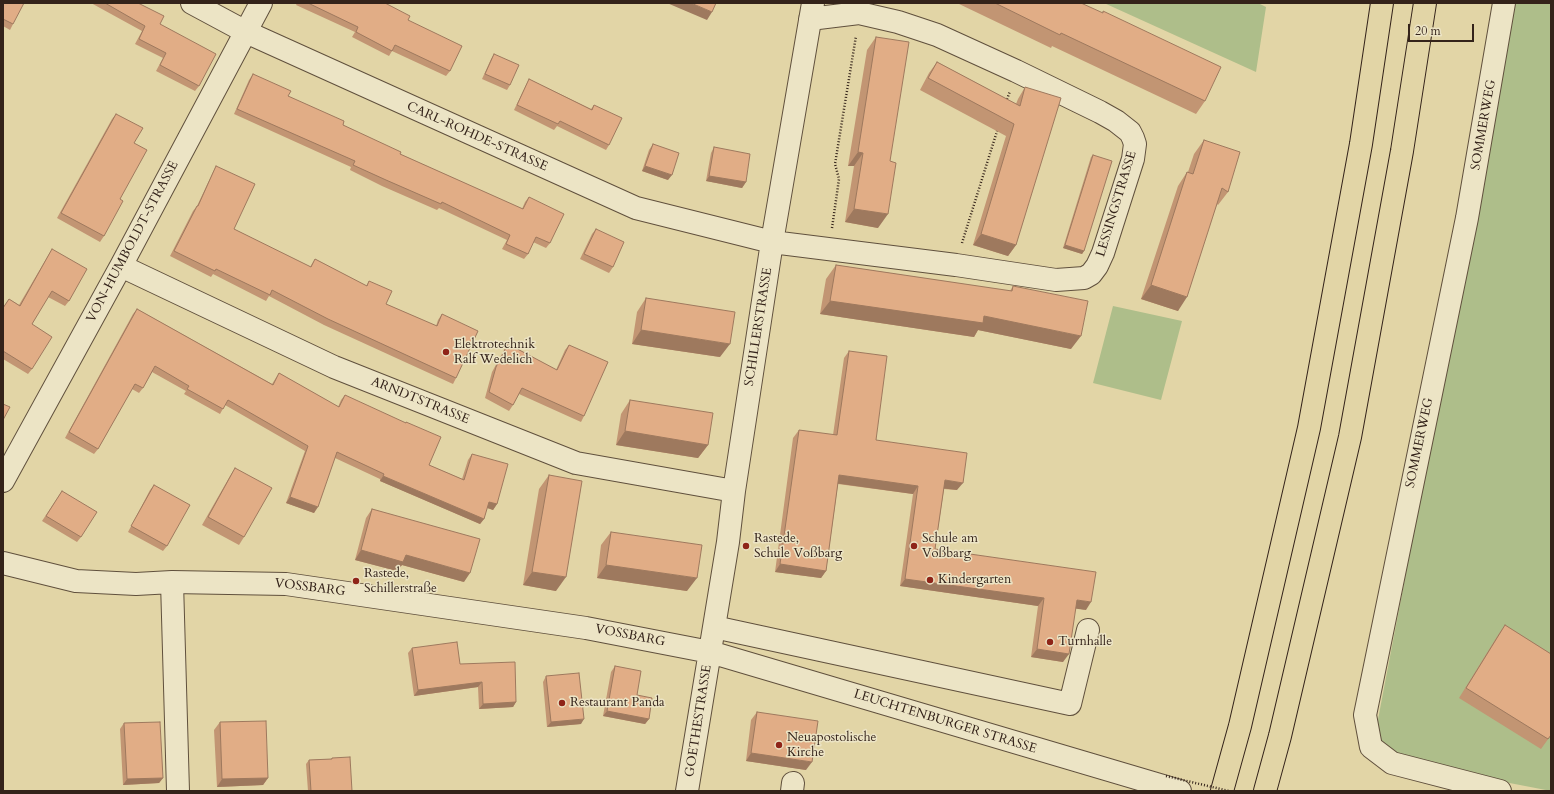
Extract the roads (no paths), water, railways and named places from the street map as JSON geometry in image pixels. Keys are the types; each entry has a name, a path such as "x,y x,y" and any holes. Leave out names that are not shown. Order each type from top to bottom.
{"highway":[{"path":"1222,791 1240,726 1309,428 1361,144 1382,3"},
{"path":"1265,791 1280,736 1350,437 1402,151 1425,3"}],"street":[{"name":"CARL-ROHDE-STRASSE","path":"192,3 246,32 636,208 772,242"},
{"name":"VON-HUMBOLDT-STRASSE","path":"3,481 121,266 261,3"},
{"name":"SOMMERWEG","path":"1500,791 1392,763 1371,747 1365,715 1467,218 1504,3"},
{"name":"LESSINGSTRASSE","path":"772,242 956,265 1056,280 1084,278 1091,274 1097,266 1103,253 1133,159 1135,144 1134,138 1130,132 1116,121 1016,71 937,35 898,22 859,13 812,11"},
{"name":"SCHILLERSTRASSE","path":"710,652 728,542 734,491 772,242 812,11"},
{"name":"ARNDTSTRASSE","path":"121,266 334,367 576,463 734,491"},
{"name":"VOSSBARG","path":"3,564 76,581 136,584 172,582 286,584 586,628 710,652"},
{"path":"172,582 178,791"},
{"path":"714,627 1070,704 1088,630"},
{"name":"LEUCHTENBURGER STRASSE","path":"710,652 1170,784"},
{"name":"GOETHESTRASSE","path":"687,791 710,652"}],"place":[{"name":"Elektrotechnik Ralf Wedelich","path":"446,352"},
{"name":"Rastede, Schule Voßbarg","path":"746,546"},
{"name":"Schule am Voßbarg","path":"914,546"},
{"name":"Kindergarten","path":"930,580"},
{"name":"Rastede, Schillerstraße","path":"356,581"},
{"name":"Turnhalle","path":"1050,642"},
{"name":"Restaurant Panda","path":"562,703"},
{"name":"Neuapostolische Kirche","path":"779,745"}]}
